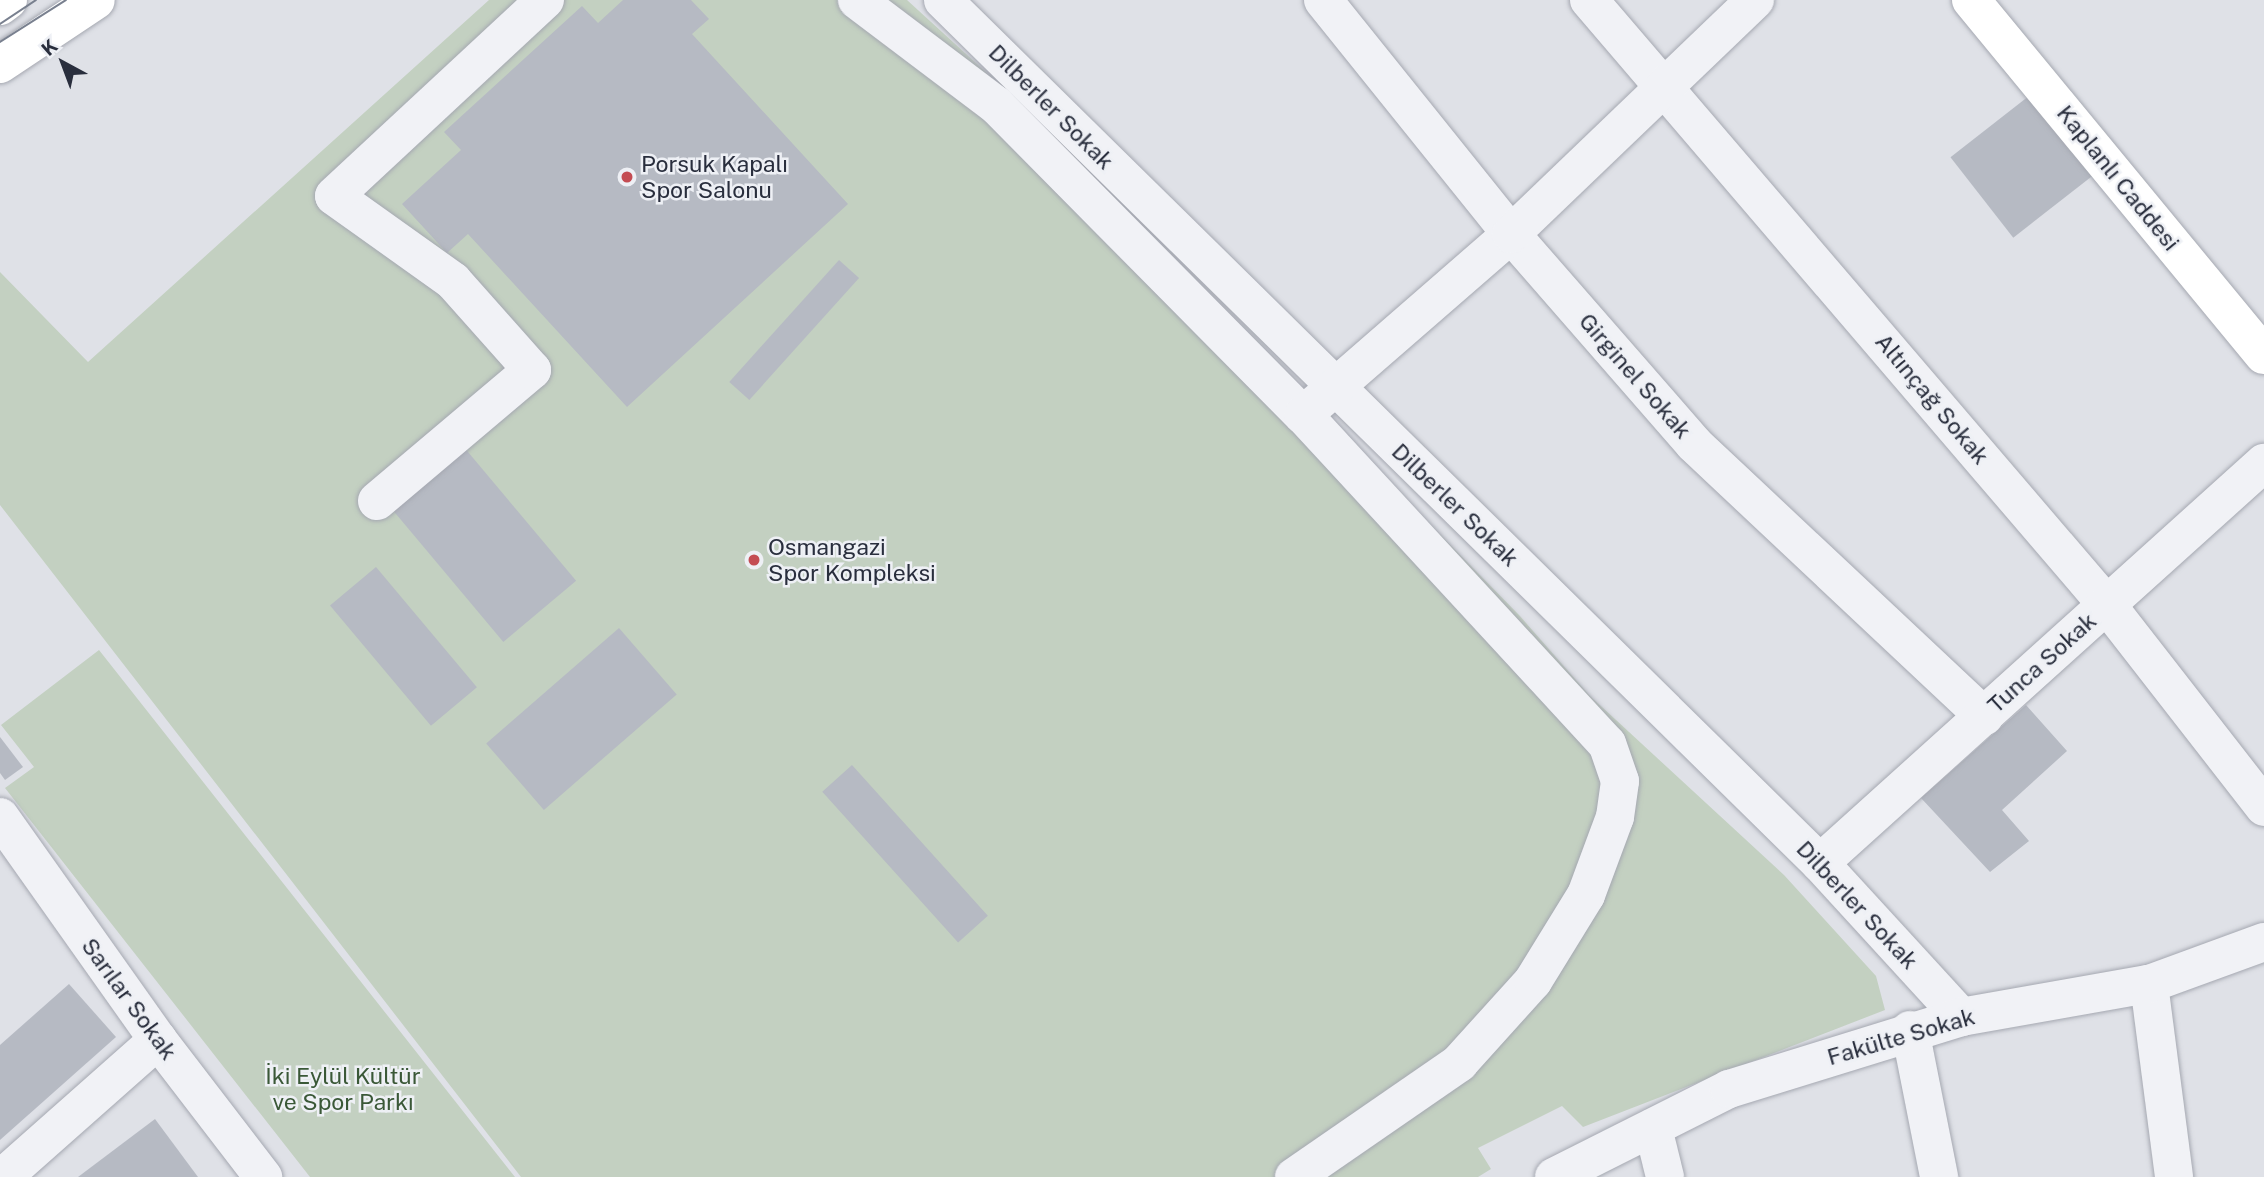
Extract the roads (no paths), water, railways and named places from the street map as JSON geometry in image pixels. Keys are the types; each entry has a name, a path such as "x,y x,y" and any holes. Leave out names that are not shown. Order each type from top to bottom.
{"main road":[{"path":"0,6 8,0"},
{"path":"0,64 96,0"},
{"name":"Kaplanlı Caddesi","path":"1971,0 2263,351"}],"street":[{"path":"377,501 532,370 453,281 334,196 545,0"},
{"path":"858,0 996,105 1303,415 1607,744 1620,781 1615,817 1586,895 1533,981 1459,1063 1294,1177"},
{"name":"Dilberler Sokak","path":"943,0 1820,863 1961,1017"},
{"name":"Girginel Sokak","path":"1323,0 1511,234 1694,444 1984,716"},
{"name":"Altınçağ Sokak","path":"1589,0 1666,85 2107,605 2264,807"},
{"path":"1303,415 1333,385 1511,234 1755,0"},
{"name":"Tunca Sokak","path":"1820,863 2264,463"},
{"name":"Sarılar Sokak","path":"0,817 158,1040 263,1177"},
{"name":"Fakülte Sokak","path":"1554,1177 1729,1089 1910,1030 1961,1017 2149,984 2264,942"},
{"path":"2149,984 2174,1177"},
{"path":"1910,1030 1939,1177"},
{"path":"3,1177 158,1040"},
{"path":"1653,1128 1665,1177"}],"tram line":[{"path":"0,24 36,0"},
{"path":"0,42 66,0"}],"place":[{"name":"Porsuk Kapalı Spor Salonu","path":"627,177"},
{"name":"Osmangazi Spor Kompleksi","path":"754,560"}],"park label":[{"name":"İki Eylül Kültür ve Spor Parkı","path":"343,1089"}]}
